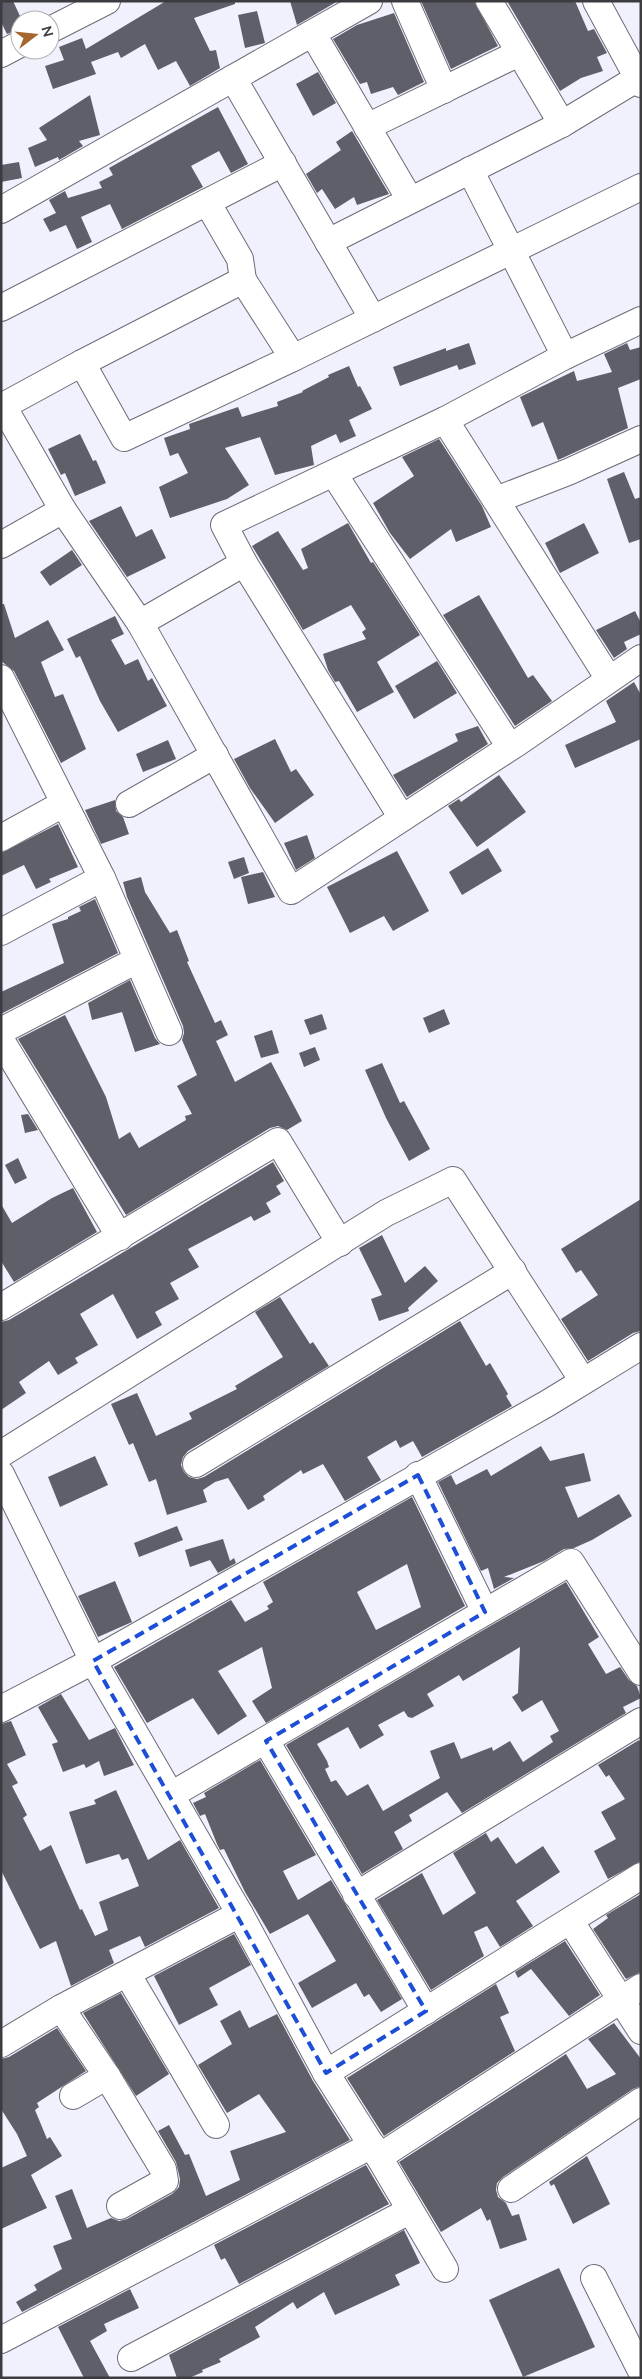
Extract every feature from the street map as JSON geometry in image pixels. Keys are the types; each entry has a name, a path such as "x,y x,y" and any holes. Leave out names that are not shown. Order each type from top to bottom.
{"street":[{"path":"1,210 369,1"},
{"path":"405,1 444,90"},
{"path":"489,1 562,124"},
{"path":"328,242 562,124 639,81 596,1"},
{"path":"60,24 95,4"},
{"path":"313,34 410,200"},
{"path":"367,127 519,53"},
{"path":"233,78 373,319"},
{"path":"1,308 283,163"},
{"path":"470,170 565,356"},
{"path":"82,363 124,438 293,358 641,186"},
{"path":"207,202 240,259 243,280 293,358"},
{"path":"243,280 3,406 63,510 140,623 291,891 641,658"},
{"path":"402,818 244,563 224,526 445,420 565,356 641,320"},
{"path":"445,420 609,679"},
{"path":"496,500 568,472 641,439"},
{"path":"334,474 510,747"},
{"path":"1,545 63,510"},
{"path":"140,623 244,563"},
{"path":"1,678 102,878 169,1032"},
{"path":"129,804 215,755"},
{"path":"1,838 63,804"},
{"path":"1,932 102,878"},
{"path":"1,1031 137,960"},
{"path":"1,1040 120,1237"},
{"path":"1,1307 278,1141 340,1243"},
{"path":"1,1454 386,1213 453,1180 583,1381"},
{"path":"196,1464 513,1271"},
{"path":"1,1709 93,1661 641,1346"},
{"path":"1,1474 93,1661 240,1914 326,2073 376,2151 409,2211 445,2269"},
{"path":"418,1475 485,1612"},
{"path":"171,1795 571,1562 641,1672"},
{"path":"356,1895 641,1720"},
{"path":"266,1741 426,2012"},
{"path":"326,2073 571,1922 641,1876"},
{"path":"1,2044 61,2008 240,1914"},
{"path":"571,1922 631,1993 641,2031"},
{"path":"128,1974 216,2125"},
{"path":"1,2340 376,2151 631,1993"},
{"path":"61,2008 107,2076 162,2169 165,2182 120,2206"},
{"path":"73,2096 107,2076"},
{"path":"511,2189 641,2101"},
{"path":"131,2358 409,2211"},
{"path":"594,2278 641,2371"}],"highlighted area":[{"path":"418,1475 485,1612 266,1741 426,2011 326,2073 93,1661"}],"building":[{"path":"1,1 13,1 17,10 10,10 10,33 7,34 1,22"},
{"path":"166,1 235,1 235,4 194,18 210,51 216,50 220,68 190,86 176,61 158,70 145,44 121,58 118,52 91,62 96,74 53,89 45,66 64,60 60,47 82,38 86,49"},
{"path":"290,1 338,1 297,25"},
{"path":"421,1 474,1 498,46 451,69"},
{"path":"507,1 575,1 588,31 594,29 607,53 597,57 603,71 581,78 560,91"},
{"path":"257,11 265,43 245,48 238,15"},
{"path":"394,13 424,82 398,95 393,87 371,94 367,82 360,84 333,39 357,25"},
{"path":"318,72 336,103 313,116 296,84"},
{"path":"90,95 100,135 79,141 83,146 59,160 58,157 35,167 28,148 47,140 39,128"},
{"path":"218,107 248,164 231,173 219,151 191,166 203,187 122,229 110,204 81,217 92,242 77,249 66,225 50,232 43,219 56,213 49,200 65,191 68,198 102,188 99,182 113,175 109,168"},
{"path":"352,131 389,194 357,205 354,197 335,209 322,189 317,193 306,174 341,150 336,142"},
{"path":"19,162 22,178 1,182 1,165"},
{"path":"469,343 476,364 459,370 457,365 400,386 393,367 446,348 446,351"},
{"path":"627,343 630,350 641,347 641,379 618,388 628,428 558,460 543,422 532,427 520,397 574,371 577,381 612,372 604,354"},
{"path":"349,366 358,387 360,386 372,409 349,420 356,436 340,443 336,434 311,446 314,465 275,475 260,437 225,448 249,485 227,499 170,518 159,487 188,473 178,453 170,456 164,438 190,429 189,424 238,407 242,417 278,406 277,402 303,392 329,377 328,375"},
{"path":"80,434 93,461 96,460 106,483 75,496 65,473 61,475 48,449"},
{"path":"439,439 482,506 491,527 456,542 451,529 410,559 390,533 373,503 414,476 402,457"},
{"path":"624,472 635,499 641,497 641,539 629,543 607,479"},
{"path":"121,506 136,537 152,529 166,558 127,577 89,521"},
{"path":"348,523 371,563 373,562 420,635 377,662 394,692 357,712 339,681 335,682 328,670 323,654 366,639 362,632 366,629 351,605 303,630 252,546 278,531 303,570 308,568 301,549"},
{"path":"584,523 599,553 560,573 545,543"},
{"path":"72,550 82,565 50,586 40,572"},
{"path":"479,595 528,678 533,675 552,701 515,726 443,615"},
{"path":"1,604 4,604 15,638 48,620 64,650 41,662 55,697 63,694 86,749 61,763 14,671 1,661"},
{"path":"635,611 641,623 641,634 624,642 627,649 614,658 596,630"},
{"path":"115,616 124,634 111,640 125,665 138,659 148,681 152,678 167,706 118,732 100,701 80,656 76,658 67,639"},
{"path":"437,661 457,693 414,719 395,686"},
{"path":"634,682 641,695 641,739 575,768 565,745 616,722 606,701"},
{"path":"478,726 488,744 407,797 393,775 458,741 455,734"},
{"path":"275,739 291,772 296,769 314,795 275,823 250,788 234,759"},
{"path":"168,740 176,759 143,772 136,754"},
{"path":"499,775 526,812 477,847 448,806 459,799 461,802"},
{"path":"115,800 116,811 123,817 129,834 101,844 85,810"},
{"path":"58,824 78,867 49,879 51,882 36,889 24,865 1,876 1,853"},
{"path":"307,835 315,858 296,870 284,843"},
{"path":"488,848 502,871 462,895 449,872"},
{"path":"397,851 429,911 393,931 384,916 350,933 327,887"},
{"path":"244,857 249,873 234,879 228,862"},
{"path":"263,872 275,897 248,904 241,877"},
{"path":"141,877 145,892 170,933 177,930 189,961 187,962 215,1023 221,1020 228,1035 216,1041 235,1082 271,1062 302,1121 287,1130 278,1126 270,1128 126,1215 18,1039 65,1015 106,1097 119,1139 130,1132 139,1148 186,1120 185,1116 192,1114 177,1086 197,1075 182,1040 183,1026 127,897 123,882"},
{"path":"95,899 118,953 1,1014 1,992 64,963 52,924 68,919 68,917 81,911 79,907"},
{"path":"130,980 155,1038 160,1044 135,1052 122,1012 92,1020 88,1003"},
{"path":"444,1009 450,1024 429,1033 423,1018"},
{"path":"322,1014 327,1029 310,1035 304,1020"},
{"path":"272,1030 279,1053 261,1058 254,1036"},
{"path":"315,1047 320,1060 304,1067 299,1053"},
{"path":"382,1063 400,1103 404,1101 430,1149 409,1161 386,1118 365,1070"},
{"path":"28,1114 38,1130 25,1133 21,1115"},
{"path":"18,1158 27,1178 15,1184 5,1165"},
{"path":"273,1162 284,1181 276,1186 281,1194 266,1203 271,1212 254,1221 251,1216 188,1249 199,1267 170,1283 179,1299 155,1312 162,1325 137,1339 113,1294 80,1314 98,1345 75,1358 78,1363 58,1375 49,1361 19,1382 26,1393 1,1410 1,1322 9,1320"},
{"path":"73,1188 97,1232 14,1282 1,1261 1,1204 12,1223 52,1198"},
{"path":"641,1199 641,1331 633,1333 588,1361 561,1319 598,1295 581,1270 576,1273 561,1249"},
{"path":"382,1235 405,1283 425,1266 438,1281 408,1308 409,1311 379,1321 371,1299 382,1295 359,1248"},
{"path":"280,1297 310,1344 313,1342 329,1366 188,1451 183,1457 181,1465 189,1477 197,1479 204,1477 460,1321 486,1366 490,1363 508,1394 506,1396 512,1406 422,1457 413,1441 400,1448 396,1440 367,1457 381,1480 345,1501 323,1464 303,1474 301,1470 263,1496 265,1500 248,1510 228,1478 215,1482 203,1490 207,1502 167,1515 156,1479 149,1482 133,1443 129,1445 111,1404 137,1393 156,1436 192,1419 189,1413 237,1389 235,1386 283,1357 255,1312"},
{"path":"541,1446 550,1461 584,1453 591,1481 565,1487 578,1518 619,1494 632,1516 592,1540 574,1548 564,1549 544,1561 504,1577 514,1578 494,1589 488,1568 481,1571 438,1482 451,1475 456,1485 487,1469 491,1476"},
{"path":"95,1456 108,1485 60,1507 48,1477"},
{"path":"412,1497 465,1606 266,1723 252,1701 272,1688 262,1647 218,1671 247,1716 218,1735 193,1698 147,1723 114,1667 231,1600 245,1622 269,1609 267,1606 273,1602 263,1582","holes":["407,1564 421,1607 376,1630 357,1592"]},
{"path":"177,1526 183,1540 139,1557 134,1543"},
{"path":"223,1539 230,1561 234,1558 236,1563 218,1573 210,1560 190,1567 185,1550"},
{"path":"115,1581 132,1622 98,1637 78,1596"},
{"path":"566,1582 599,1637 588,1644 606,1674 620,1667 629,1680 637,1686 641,1698 623,1707 626,1713 462,1813 447,1792 409,1815 412,1821 394,1832 403,1849 362,1874 286,1745","holes":["520,1647 518,1693 512,1697 522,1712 542,1700 559,1731 550,1736 553,1742 523,1762 510,1741 493,1751 492,1747 461,1759 454,1742 430,1751 440,1778 383,1811 368,1784 347,1796 336,1780 331,1782 325,1769 329,1767 317,1744 348,1727 360,1749 384,1735 378,1725 404,1711 408,1717 412,1718 434,1706 427,1694 459,1675 463,1681"]},
{"path":"61,1694 89,1740 115,1728 134,1765 104,1776 99,1761 86,1768 84,1764 63,1772 52,1744 58,1742 38,1707"},
{"path":"11,1721 26,1755 7,1764 18,1783 12,1786 27,1815 23,1818 40,1851 51,1845 80,1910 82,1909 95,1936 108,1930 99,1902 139,1886 128,1858 122,1860 119,1854 86,1864 69,1812 96,1804 94,1800 116,1790 148,1860 180,1840 219,1908 145,1947 140,1936 109,1950 114,1963 71,1986 56,1941 40,1949 1,1870 1,1724"},
{"path":"639,1740 641,1744 641,1861 608,1879 594,1851 616,1839 601,1812 625,1799 609,1775 606,1777 598,1765"},
{"path":"260,1760 316,1855 283,1871 298,1900 331,1880 402,1999 381,2012 369,1994 364,1997 356,1983 312,2008 298,1983 336,1961 308,1914 270,1934 245,1892 224,1849 220,1850 205,1814 200,1816 193,1803 206,1797 204,1793"},
{"path":"486,1833 491,1842 498,1837 516,1864 543,1846 560,1872 516,1901 533,1926 500,1947 487,1926 474,1932 484,1956 431,1990 377,1900 422,1873 443,1915 476,1893 453,1853"},
{"path":"641,1894 641,1972 626,1979 593,1929 608,1918 606,1915"},
{"path":"234,1934 251,1965 209,1988 218,2005 179,2025 154,1976"},
{"path":"565,1941 600,1995 569,2016 531,1969 518,1978 515,1972"},
{"path":"496,1984 509,2013 500,2017 515,2051 384,2136 347,2078"},
{"path":"121,1993 169,2074 136,2096 83,2013"},
{"path":"240,2010 249,2028 277,2014 313,2081 350,2140 22,2312 16,2302 37,2290 34,2285 62,2269 53,2246 72,2239 55,2196 72,2189 87,2228 111,2218 119,2221 127,2219 172,2194 179,2187 180,2179 176,2162 158,2131 169,2125 185,2155 189,2154 206,2196 240,2180 230,2151 286,2132 259,2094 227,2113 198,2065 232,2044 220,2021"},
{"path":"614,2023 641,2059 641,2086 633,2089 503,2177 497,2183 498,2197 506,2203 512,2216 519,2214 527,2240 500,2249 490,2219 487,2221 481,2208 441,2232 399,2162 566,2054 587,2089 616,2074 588,2039"},
{"path":"57,2028 86,2071 37,2103 39,2107 35,2110 47,2139 50,2137 62,2156 31,2175 47,2208 1,2229 1,2168 27,2156 17,2134 1,2109 1,2059 9,2057"},
{"path":"587,2156 610,2204 573,2224 554,2184 551,2186 549,2182"},
{"path":"366,2165 389,2204 239,2284 225,2258 221,2260 214,2245"},
{"path":"404,2230 420,2263 395,2275 400,2285 335,2315 324,2292 297,2309 293,2302 255,2327 260,2337 219,2359 221,2362 202,2370 203,2372 189,2378 177,2378 169,2355"},
{"path":"559,2268 595,2347 523,2377 489,2300"},
{"path":"130,2289 139,2308 104,2324 107,2331 90,2341 110,2378 84,2378 58,2327"}]}
